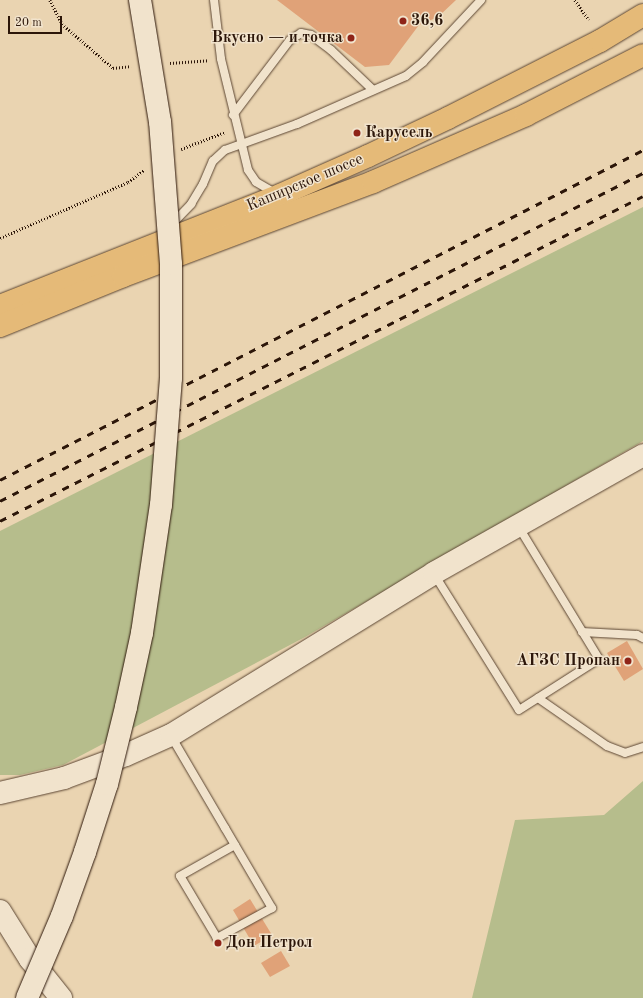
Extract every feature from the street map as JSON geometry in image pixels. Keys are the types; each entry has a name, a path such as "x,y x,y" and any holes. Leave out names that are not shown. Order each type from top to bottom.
{"main road":[{"name":"Каширское шоссе","path":"0,306 280,195 368,156 448,118 600,41 643,15"},
{"name":"Каширское шоссе","path":"0,326 123,276 288,215 387,176 532,112 643,55"}],"street":[{"path":"27,998 62,916 86,852 107,784 142,633 161,505 171,378 171,264 160,122 140,0"},
{"path":"0,793 64,778 126,755 171,735 434,574 643,455"},
{"path":"0,911 30,958 61,998"}],"lane":[{"path":"214,0 221,59 233,114 251,176 262,186 280,195"},
{"path":"150,246 190,204 218,155 225,150 297,124 393,82 415,69 481,0"},
{"path":"233,114 290,40 301,33 311,35 331,50 373,90"},
{"path":"434,574 520,710 599,659 518,526"},
{"path":"582,632 637,635 643,638"},
{"path":"538,698 607,746 625,752 643,747"},
{"path":"171,735 272,908 217,938 180,876 235,845"}],"path":[{"path":"50,0 62,24 113,68 136,66"},
{"path":"575,0 589,20"},
{"path":"167,63 221,59"},
{"path":"176,151 237,128"},
{"path":"0,238 128,182 149,165"}],"green space":[{"path":"643,207 643,441 305,637 63,765 20,775 0,775 0,531"},
{"path":"643,781 643,998 472,998 515,820 604,815"}],"building":[{"path":"277,0 456,0 438,17 419,25 389,65 365,67"},
{"path":"627,641 643,669 624,681 607,653"},
{"path":"250,899 272,935 254,946 233,910"},
{"path":"281,951 290,966 270,977 261,963"}],"railway":[{"path":"0,480 643,150"},
{"path":"0,501 643,173"},
{"path":"0,521 643,196"}],"place":[{"name":"36,6","path":"403,21"},
{"name":"Вкусно — и точка","path":"351,38"},
{"name":"Карусель","path":"357,133"},
{"name":"АГЗС Пропан","path":"628,661"},
{"name":"Дон Петрол","path":"218,943"}]}
